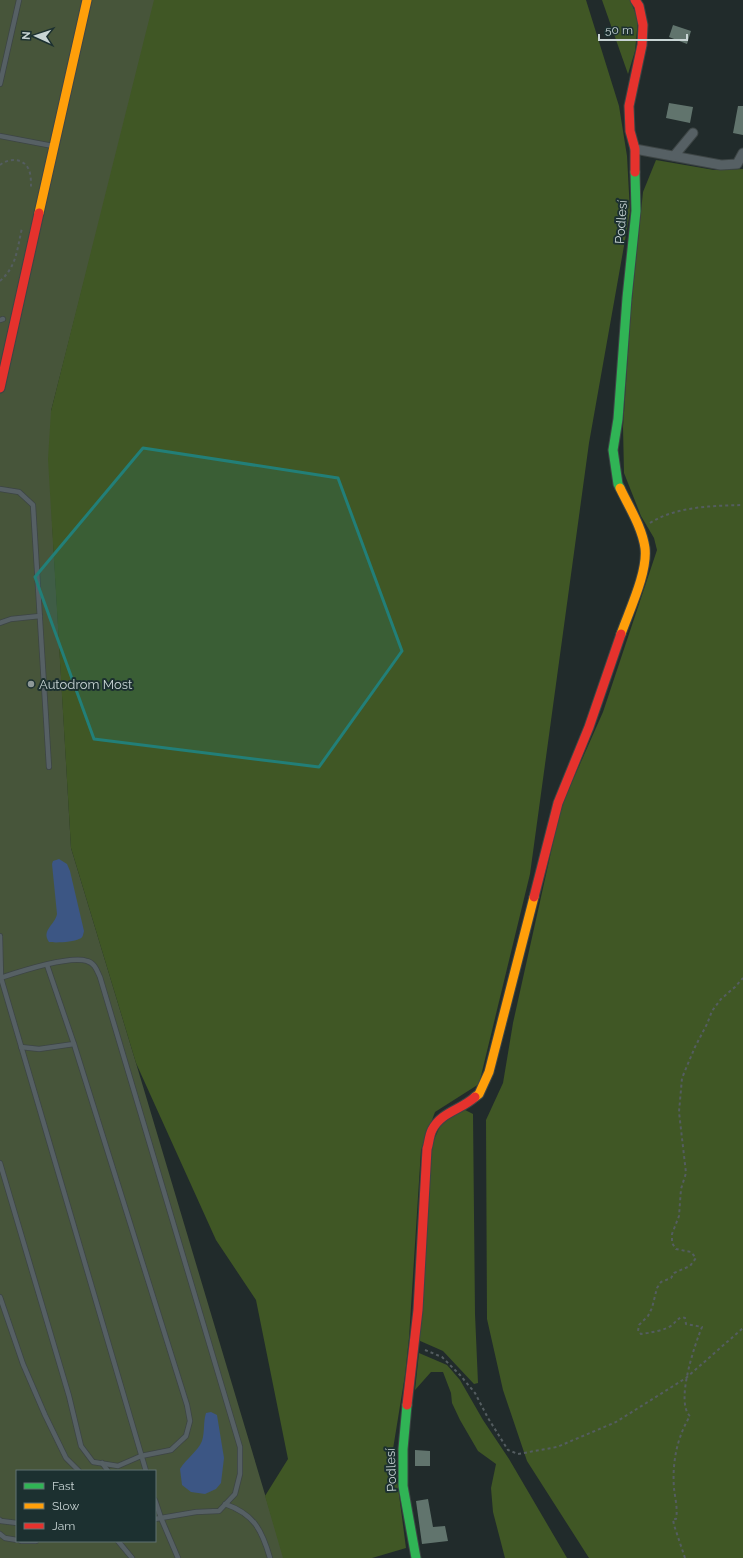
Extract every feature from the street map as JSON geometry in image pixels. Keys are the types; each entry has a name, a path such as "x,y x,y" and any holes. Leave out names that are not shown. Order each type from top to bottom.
{"street":[{"path":"0,388 87,0"},
{"name":"Podlesí","path":"416,1558 403,1486 403,1449 409,1381 418,1310 427,1149 432,1130 443,1116 468,1103 479,1094 488,1072 558,803 589,727 642,575 646,549 640,529 618,484 613,450 618,419 627,298 636,211 635,149 630,131 629,106 642,45 640,2"},
{"path":"674,156 693,133"},
{"path":"635,149 721,165 737,164 743,153"}],"lane":[{"path":"0,84 19,0"},
{"path":"0,136 54,146"},
{"path":"0,489 19,492 33,505 49,767"},
{"path":"0,623 11,619 40,616"},
{"path":"0,936 0,978 146,1470"},
{"path":"0,978 22,970 75,960 87,961 94,965 100,977 240,1447 240,1474 235,1494 218,1511 196,1512 156,1519"},
{"path":"0,1163 69,1396 81,1446 93,1462 118,1466 141,1456 171,1450 186,1436 190,1421 187,1405 74,1044 47,965"},
{"path":"21,1046 39,1049 74,1044"},
{"path":"0,1297 23,1364 45,1415 66,1458 77,1470"},
{"path":"102,1464 107,1470"},
{"path":"156,1503 178,1558"},
{"path":"225,1504 238,1509 250,1517 265,1541 270,1558"},
{"path":"0,1520 1,1522 16,1523"},
{"path":"0,1534 5,1538 16,1540"},
{"path":"119,1542 132,1558"}],"path":[{"path":"0,165 6,161 12,160 22,162 28,166 31,179 30,194"},
{"path":"0,281 11,269 14,262 23,222"},
{"path":"640,529 653,521 676,511 721,505 743,505"},
{"path":"686,1558 674,1525 674,1519 676,1519 677,1514 674,1487 674,1466 682,1430 690,1416 686,1413 684,1401 686,1378 702,1327 686,1324 685,1318 682,1317 676,1320 672,1326 661,1330 641,1334 638,1331 639,1325 648,1316 652,1308 657,1288 661,1282 671,1278 674,1273 690,1266 696,1258 691,1252 676,1249 672,1243 672,1234 679,1216 681,1189 686,1173 679,1112 682,1078 695,1047 708,1024 712,1011 721,999 743,978"},
{"path":"413,1345 442,1357 475,1393 488,1418 508,1450 518,1454 557,1447 616,1422 686,1378 743,1328"}],"highlighted area":[{"path":"143,448 338,478 402,651 319,767 94,739 35,577"}],"green space":[{"name":"Autodrom Most","path":"0,0 156,0 51,411 52,521 71,848 284,1558 0,1558"},
{"path":"154,0 586,0 619,106 627,156 630,212 589,443 530,874 479,1084 435,1112 421,1150 409,1338 405,1375 393,1449 406,1548 372,1558 283,1558 265,1496 288,1459 256,1300 216,1240 136,1063 71,848 48,459 51,411"},
{"path":"602,0 630,0 638,19 635,51 628,74"},
{"path":"656,160 714,170 743,169 743,1558 589,1558 527,1461 503,1390 487,1319 486,1120 503,1083 513,1023 561,807 603,712 657,550 654,538 641,516 624,473 623,427 631,309 643,192"},
{"path":"465,1110 473,1114 475,1314 478,1383 474,1384 443,1351 418,1340 431,1146 443,1120"},
{"path":"419,1353 447,1365 460,1380 483,1420 509,1459 567,1558 505,1558 493,1512 491,1488 496,1464 478,1451 460,1420 452,1403 451,1393 443,1372 431,1372 415,1390"}],"water":[{"path":"59,859 67,864 70,871 84,931 82,937 77,940 49,942 47,938 47,931 57,914 52,864 53,861"},
{"path":"211,1412 217,1415 224,1458 221,1483 216,1489 205,1494 191,1492 182,1485 180,1469 200,1445 203,1438 206,1413"}],"building":[{"path":"673,25 691,31 687,44 669,37"},
{"path":"669,103 693,107 690,123 666,118"},
{"path":"738,106 743,106 743,135 733,133"},
{"path":"415,1450 430,1451 430,1466 415,1466"},
{"path":"428,1499 433,1527 445,1526 448,1541 422,1544 416,1501"}],"traffic: fast":[{"path":"620,488 618,484 613,450 618,419 627,298 636,211 635,172"},
{"path":"407,1405 403,1449 403,1486 416,1558"}],"traffic: slow":[{"path":"39,213 87,0"},
{"path":"620,488 635,517 645,548 644,568 641,580 621,634"},
{"path":"475,1097 479,1094 489,1072 534,897"}],"traffic: jam":[{"path":"635,0 639,6 643,25 642,45 629,106 630,131 635,149 635,172"},
{"path":"0,388 39,213"},
{"path":"534,897 558,803 589,727 621,634"},
{"path":"407,1405 418,1310 427,1149 432,1130 436,1124 446,1115 475,1097"}],"place":[{"name":"Autodrom Most","path":"31,684"}]}
